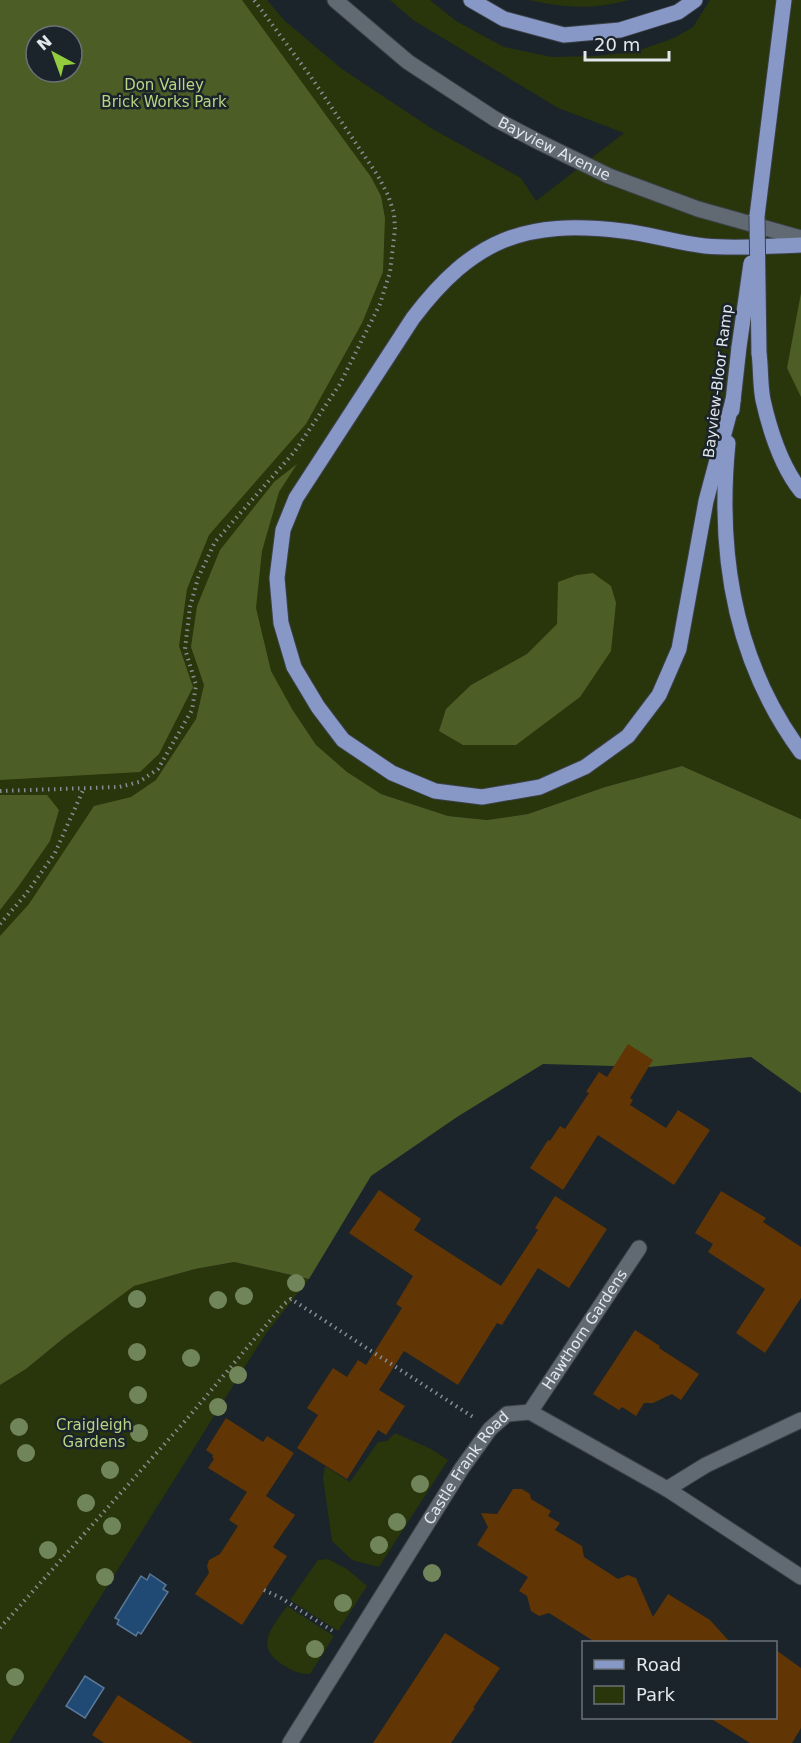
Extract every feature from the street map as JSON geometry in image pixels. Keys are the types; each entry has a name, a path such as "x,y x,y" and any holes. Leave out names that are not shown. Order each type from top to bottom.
{"main road":[{"path":"471,0 504,20 564,35 620,30 678,12 695,0"},
{"name":"Bayview-Bloor Ramp","path":"784,0 733,400 726,465 724,533 732,594 758,678 780,722 801,752"},
{"path":"757,216 759,353 763,399 775,442 792,479 801,491"},
{"path":"733,400 708,491 679,649 659,695 628,736 585,767 540,787 482,797 435,791 392,773 343,740 318,707 294,667 281,623 277,578 283,530 296,498 412,318 432,292 468,260 492,244 532,231 550,228 576,227 624,231 707,246 801,245"}],"street":[{"name":"Bayview Avenue","path":"336,0 408,62 495,118 539,142 609,177 698,209 801,238"},
{"name":"Hawthorn Gardens","path":"530,1412 639,1248"},
{"name":"Castle Frank Road","path":"290,1743 462,1468 490,1428 507,1414 530,1412 667,1489 801,1577"},
{"path":"667,1489 706,1465 801,1420"}],"path":[{"path":"0,791 119,787 139,782 158,770 192,710 196,685 185,649 190,607 198,578 215,542 295,451 339,384 380,304 390,272 394,247 394,213 388,195 378,176 305,69 254,0"},
{"path":"0,924 26,894 55,854 84,788"},
{"path":"0,1628 186,1420 284,1304 291,1299 490,1428"},
{"path":"264,1590 281,1598 352,1643"}],"green space":[{"name":"Don Valley Brick Works Park","path":"0,0 267,0 285,21 342,69 431,128 521,178 536,201 624,133 558,108 413,20 390,0 430,0 456,21 504,47 552,57 634,52 674,38 693,27 710,0 801,0 801,819 682,766 605,787 528,814 487,820 448,816 381,794 0,1146"},
{"name":"Don Valley Brick Works Park","path":"0,0 242,0 371,177 381,196 385,218 383,272 362,323 306,424 209,535 187,589 179,646 193,687 159,754 140,772 0,780"},
{"path":"529,0 629,0 579,7"},
{"path":"801,293 801,397 787,368"},
{"path":"297,464 279,492 262,551 256,608 271,671 292,709 316,745 347,772 381,794 448,816 487,820 528,814 605,787 682,766 801,819 801,1093 751,1057 649,1067 543,1064 457,1117 371,1176 309,1279 234,1262 195,1269 134,1286 26,1369 0,1385 0,936 29,904 94,806 131,797 156,780 196,719 204,685 191,647 197,606 220,550 274,482"},
{"path":"593,573 611,586 616,603 611,651 580,697 516,745 463,745 439,731 446,709 471,685 527,654 557,624 558,582 577,575"},
{"path":"0,795 47,795 59,810 50,841 0,910"},
{"name":"Craigleigh Gardens","path":"234,1262 309,1279 265,1335 9,1743 0,1743 0,1385 26,1369 133,1286 195,1269"},
{"path":"395,1433 431,1449 448,1460 379,1567 352,1560 332,1541 323,1478 325,1466 350,1482 378,1442 387,1441"},
{"path":"328,1559 347,1569 367,1586 338,1631 290,1600 318,1560"},
{"path":"287,1606 334,1636 310,1674 290,1669 274,1658 269,1651 267,1644 271,1629"}],"water":[{"path":"150,1574 166,1585 163,1589 168,1592 141,1634 138,1632 136,1636 117,1624 119,1620 115,1618 141,1576 147,1580"},
{"path":"85,1676 104,1688 85,1718 66,1706"}],"building":[{"path":"628,1044 653,1060 630,1098 633,1100 630,1105 666,1128 678,1110 710,1130 674,1185 598,1135 563,1190 530,1168 560,1126 565,1129 589,1093 586,1092 599,1072 607,1077"},
{"path":"379,1190 421,1219 414,1230 501,1286 538,1230 535,1228 555,1196 607,1229 569,1288 538,1268 502,1325 497,1323 458,1385 404,1351 379,1390 405,1406 386,1435 378,1430 347,1479 297,1448 318,1415 307,1408 333,1368 347,1377 358,1360 366,1365 402,1308 396,1304 413,1276 349,1233"},
{"path":"721,1191 766,1218 763,1222 801,1247 801,1298 765,1353 736,1333 765,1289 708,1252 713,1244 695,1233"},
{"path":"635,1330 699,1374 681,1400 672,1394 653,1403 644,1403 636,1416 622,1407 619,1410 593,1394"},
{"path":"226,1418 263,1442 267,1436 294,1453 266,1496 295,1515 273,1547 287,1556 242,1625 195,1594 209,1573 207,1566 209,1560 220,1554 238,1526 229,1520 247,1492 208,1468 214,1459 213,1455 206,1450"},
{"path":"513,1489 522,1489 530,1494 531,1499 551,1511 548,1516 560,1523 555,1530 582,1546 584,1557 618,1579 628,1575 636,1578 653,1617 668,1594 710,1620 729,1641 593,1641 549,1613 539,1616 531,1611 527,1596 519,1591 528,1577 477,1545 488,1527 481,1513 497,1514"},
{"path":"445,1633 500,1668 473,1708 475,1708 451,1743 373,1743"},
{"path":"777,1651 801,1668 801,1728 792,1743 750,1743 712,1719 777,1719"},
{"path":"118,1695 193,1743 104,1743 92,1735"}]}
